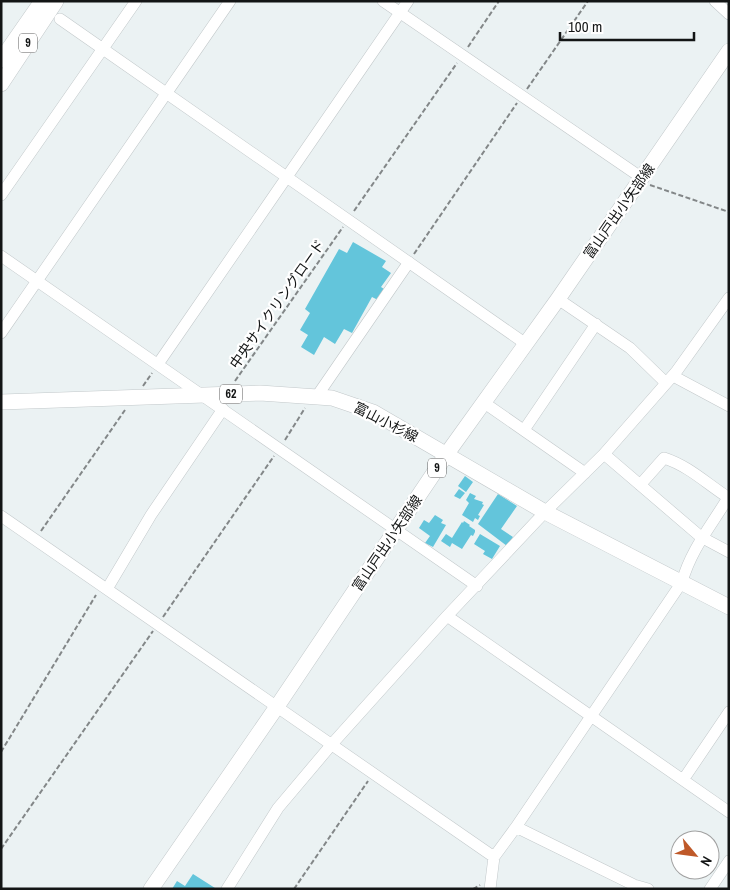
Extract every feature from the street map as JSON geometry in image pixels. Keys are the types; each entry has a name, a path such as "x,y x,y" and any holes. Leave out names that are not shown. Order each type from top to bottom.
{"main road":[{"name":"9","path":"1,60 42,1"},
{"name":"9","path":"1,84 56,1"},
{"name":"富山戸出小矢部線","path":"151,889 276,708 446,455 558,299 729,51"},
{"name":"富山小杉線","path":"1,402 203,395 224,401 260,393 332,398 373,412 545,512 729,607"}],"street":[{"path":"1,195 136,1"},
{"path":"1,333 230,1"},
{"path":"383,1 641,180"},
{"path":"158,364 408,1"},
{"path":"716,1 729,14"},
{"path":"60,19 526,344"},
{"path":"1,256 203,395"},
{"path":"317,396 409,262"},
{"path":"228,889 278,808 332,744 447,616 545,512 604,454 672,377 729,298"},
{"path":"558,299 672,377 729,406"},
{"path":"524,430 596,324"},
{"path":"104,587 224,401 396,530 477,586"},
{"path":"483,402 585,474"},
{"path":"604,454 701,538 729,552"},
{"path":"490,889 494,857 682,582 686,566 701,538 729,497 675,462 664,458 640,485"},
{"path":"1,516 494,857"},
{"path":"447,616 729,812"},
{"path":"683,780 729,712"},
{"path":"516,826 634,885 648,889"},
{"path":"710,889 729,861"}],"path":[{"name":"中央サイクリングロード","path":"224,401 499,1"},
{"path":"409,262 588,1"},
{"path":"641,180 729,212"},
{"path":"35,539 158,364"},
{"path":"1,752 104,587"},
{"path":"294,889 373,773"}],"building":[{"path":"353,242 386,261 382,267 391,273 381,287 384,289 378,300 372,297 352,333 344,329 335,344 324,337 314,355 301,347 308,335 300,330 310,313 305,309 339,249 347,253"},
{"path":"465,476 473,482 466,492 458,486"},
{"path":"459,489 465,493 460,499 454,496"},
{"path":"470,493 476,496 474,499 483,502 482,504 484,505 478,515 480,516 478,520 475,518 473,522 462,515 469,503 466,500"},
{"path":"498,494 517,506 501,529 513,537 507,546 478,524"},
{"path":"435,515 443,520 441,523 446,525 433,547 425,543 430,536 419,528 424,520 429,523"},
{"path":"464,521 475,532 462,549 452,543 450,547 441,541 446,534 452,538"},
{"path":"480,534 500,546 492,559 483,554 485,551 474,544"},
{"path":"193,874 215,888 172,889 177,881 185,886"}]}
